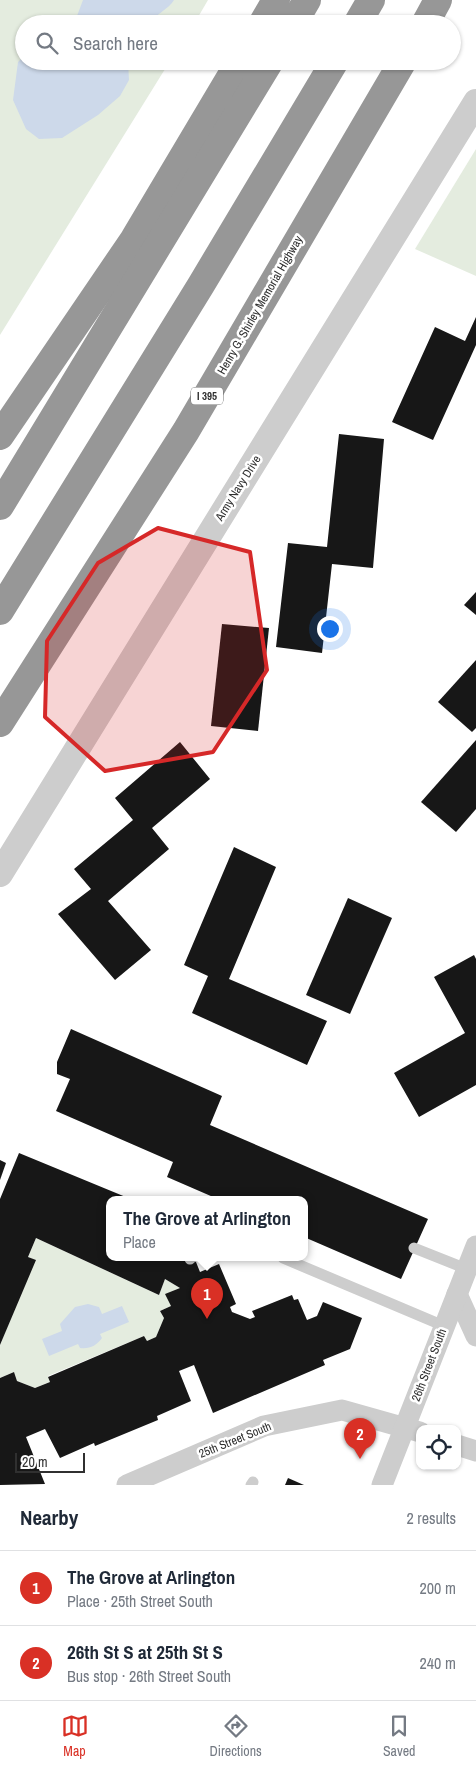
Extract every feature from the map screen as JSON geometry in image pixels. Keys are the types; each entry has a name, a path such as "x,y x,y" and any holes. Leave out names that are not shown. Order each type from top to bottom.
{"highway":[{"path":"267,15 276,0"},
{"path":"298,15 307,0"},
{"path":"362,15 371,0"},
{"path":"429,15 438,0"},
{"path":"0,436 134,238 235,70"},
{"path":"0,506 265,70"},
{"path":"0,611 201,285 329,70"},
{"name":"Henry G. Shirley Memorial Highway","path":"0,723 186,431 398,70"}],"street":[{"name":"Army Navy Drive","path":"0,874 476,102"},
{"name":"26th Street South","path":"382,1485 412,1429 444,1326 476,1246"},
{"path":"457,1294 476,1336"},
{"name":"25th Street South","path":"127,1485 264,1426 342,1410 412,1429"},
{"path":"461,1446 476,1451"}],"lane":[{"path":"414,1248 467,1269"},
{"path":"290,1261 444,1326"}],"highlighted area":[{"path":"158,528 250,552 267,670 213,752 105,771 45,717 47,641 98,563"}],"shaded area":[{"path":"0,0 208,0 199,15 15,15 15,70 164,70 0,335"},
{"path":"476,149 476,276 415,249"},
{"path":"36,1238 159,1295 165,1279 180,1288 166,1294 171,1306 160,1311 164,1318 156,1337 147,1341 144,1336 48,1376 50,1382 35,1388 17,1381 14,1372 0,1378 0,1345 35,1260 28,1257"}],"water":[{"path":"83,0 174,0 158,15 77,15"},
{"path":"17,70 128,70 129,80 120,96 98,115 62,138 39,139 26,129 13,100"},
{"path":"88,1304 99,1307 102,1314 122,1306 129,1322 100,1334 102,1338 92,1346 80,1348 78,1344 49,1356 42,1339 62,1331 60,1324 75,1307"}],"building":[{"path":"476,317 476,345 433,440 392,422 435,327 465,341"},
{"path":"339,434 384,439 373,568 332,564 322,653 276,647 288,543 327,547"},
{"path":"476,592 476,615 464,605"},
{"path":"222,624 269,628 258,731 211,726"},
{"path":"476,660 476,728 472,732 438,702"},
{"path":"476,740 476,809 456,832 421,802"},
{"path":"180,742 210,779 152,828 169,849 108,901 151,950 115,980 58,914 91,889 74,869 133,820 115,798"},
{"path":"234,847 276,867 229,979 327,1021 307,1065 192,1013 208,976 184,965"},
{"path":"348,898 392,918 350,1014 306,995"},
{"path":"474,955 476,959 476,1085 419,1117 394,1073 465,1033 434,977"},
{"path":"71,1029 222,1096 210,1125 428,1219 401,1279 308,1239 308,1196 211,1196 167,1177 173,1162 56,1111 70,1079 57,1074 57,1062"},
{"path":"19,1153 123,1196 106,1196 106,1261 194,1261 196,1262 200,1272 219,1264 236,1304 230,1307 232,1312 250,1319 255,1317 252,1311 292,1295 294,1300 298,1299 307,1320 317,1316 323,1302 362,1318 350,1349 323,1360 325,1365 213,1413 194,1365 179,1371 191,1401 157,1416 158,1420 95,1446 94,1443 60,1458 45,1429 26,1437 45,1484 0,1485 0,1378 14,1372 17,1381 35,1388 50,1382 48,1377 144,1336 147,1341 156,1337 164,1318 160,1311 171,1306 165,1294 180,1288 165,1279 159,1295 36,1238 28,1257 36,1260 0,1345 0,1199"},
{"path":"0,1160 6,1163 0,1180"},
{"path":"288,1478 304,1485 285,1485"}],"place":[{"name":"The Grove at Arlington","path":"207,1319"},
{"name":"26th St S at 25th St S","path":"360,1459"}]}
